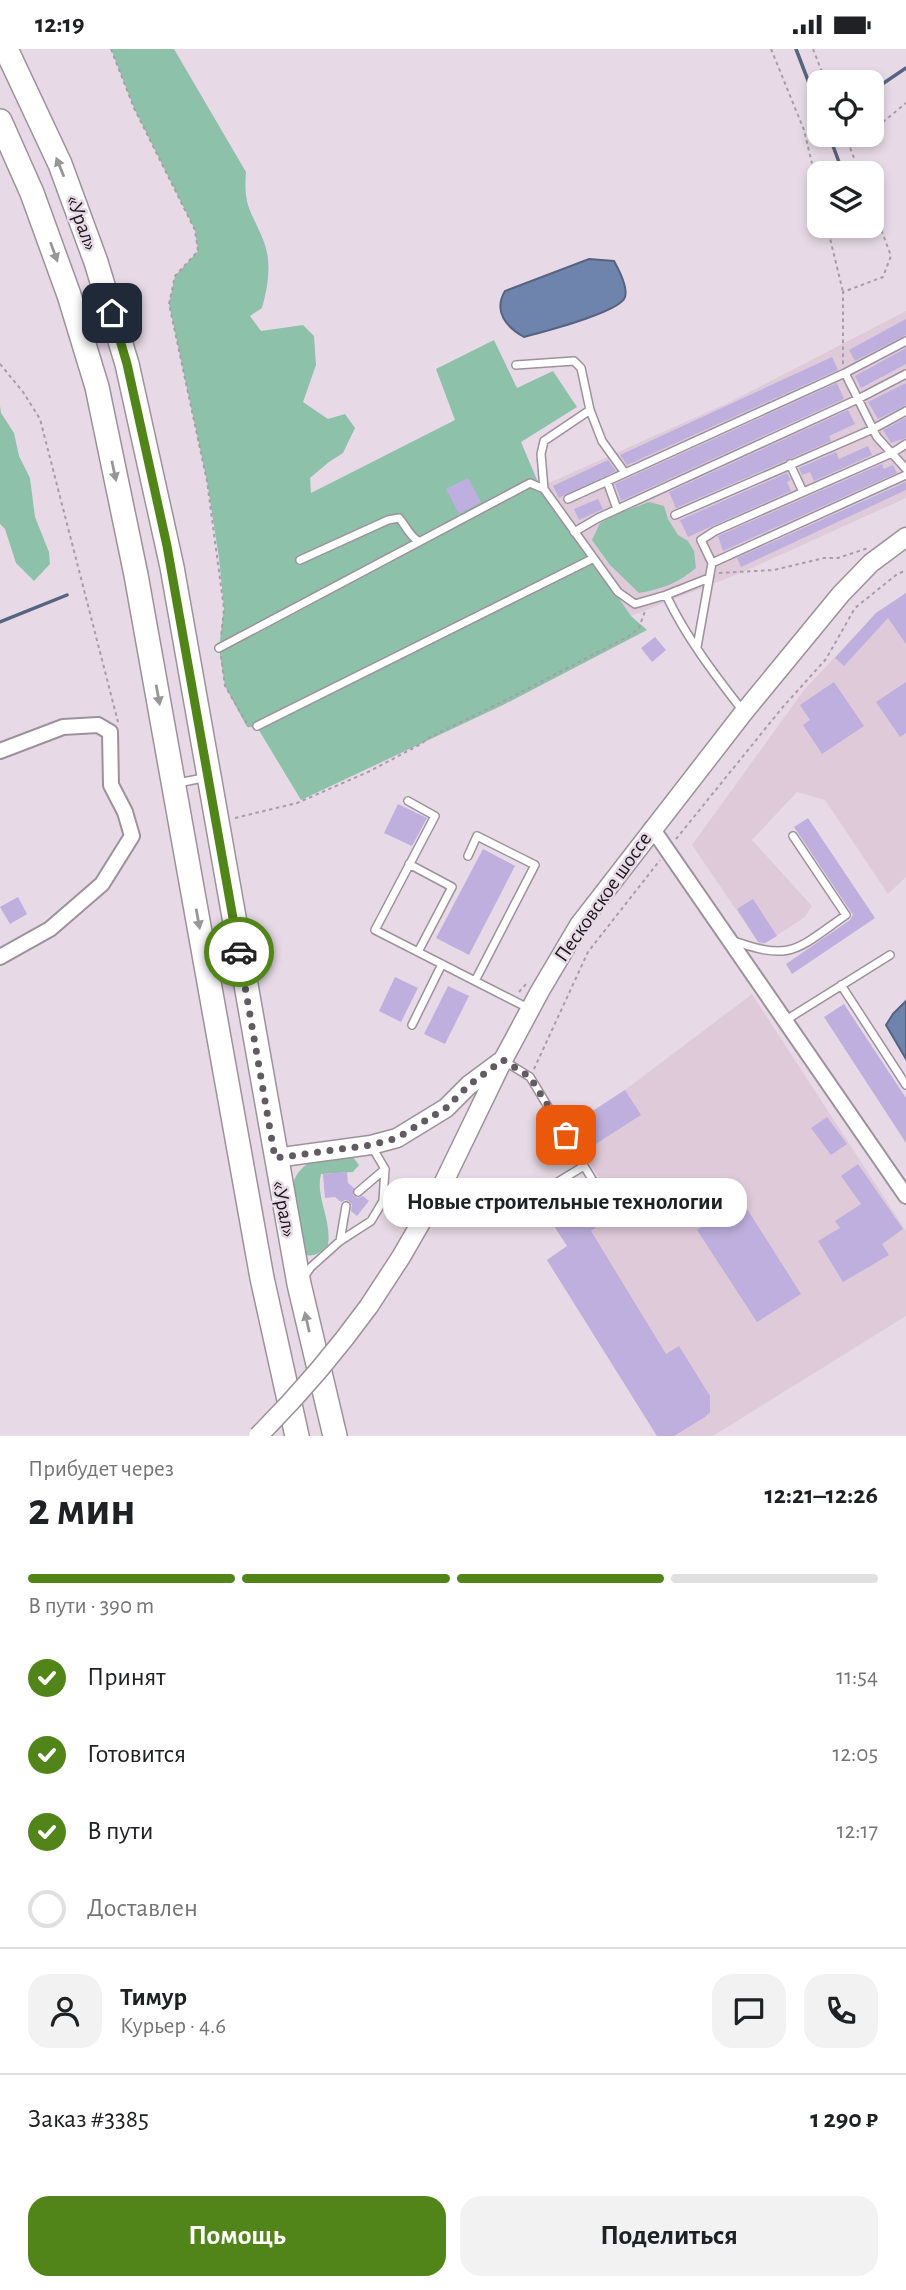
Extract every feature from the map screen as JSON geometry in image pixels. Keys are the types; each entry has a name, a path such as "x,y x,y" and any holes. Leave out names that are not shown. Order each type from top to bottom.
{"highway":[{"name":"«Урал»","path":"6,49 60,164 96,262 127,364 172,567 299,1284 335,1436"},
{"name":"«Урал»","path":"0,121 32,193 69,295 97,387 136,575 262,1278 297,1436"}],"street":[{"name":"Песковское шоссе","path":"258,1436 336,1352 401,1257 442,1186 503,1060 579,925 652,828 841,594 871,563 903,539"},
{"path":"0,751 63,727 98,725 110,732 111,785 125,812 132,837 102,884 50,929 0,957"},
{"path":"652,828 906,1196"},
{"path":"275,1158 371,1145 397,1138 446,1108 469,1085 503,1060"},
{"path":"469,1085 482,1089 486,1095"}],"lane":[{"path":"568,499 845,373 906,341"},
{"path":"516,365 573,361 581,368 590,410 602,440 625,473"},
{"path":"845,373 877,437 906,469"},
{"path":"574,532 617,509 858,399 906,374"},
{"path":"590,410 544,441 541,454 544,489 592,559 618,592 635,604 709,578"},
{"path":"675,515 873,429 906,411"},
{"path":"696,648 712,563 701,540 715,531 892,453 906,444"},
{"path":"790,464 803,492"},
{"path":"712,563 906,475"},
{"path":"607,481 617,509"},
{"path":"219,648 530,483 544,489"},
{"path":"300,560 388,520 399,518 411,536 418,541"},
{"path":"257,726 592,559"},
{"path":"666,595 696,648 744,712"},
{"path":"174,784 208,777"},
{"path":"408,801 435,816 375,930 531,1009"},
{"path":"730,939 777,953 794,950 846,915 793,836"},
{"path":"468,856 477,837 535,865 475,981"},
{"path":"410,864 452,887 418,952"},
{"path":"786,1020 890,955"},
{"path":"412,1025 442,964"},
{"path":"841,985 906,1085"},
{"path":"503,1060 530,1077 609,1208"},
{"path":"299,1284 311,1267 340,1241 371,1221 383,1201 385,1169 371,1145"},
{"path":"584,1166 526,1202 531,1211 537,1220 595,1184"},
{"path":"358,1192 385,1169"},
{"path":"340,1241 346,1206"}],"path":[{"path":"111,49 134,108 195,230 198,251 176,276 169,304 207,481 217,545 224,609 219,648 225,686 247,727 257,726"},
{"path":"771,49 804,130 811,161"},
{"path":"813,49 821,70"},
{"path":"884,121 906,103"},
{"path":"850,147 855,161"},
{"path":"843,292 883,277 891,256 884,237"},
{"path":"830,238 843,292 842,359 845,373"},
{"path":"0,364 23,392 40,419 119,725 110,732"},
{"path":"709,578 716,573 774,570 824,558 838,558 864,548 903,539"},
{"path":"530,1077 588,951 782,708 826,659 855,608 906,570"},
{"path":"227,820 298,803 369,772 430,737 629,636 639,628 648,600"}],"shaded area":[{"path":"906,311 906,498 743,572 631,616 540,487 730,402"},
{"path":"906,593 906,877 888,894 825,800 797,792 752,840 812,906 805,917 761,946 692,845 804,690 876,613"},
{"path":"752,994 906,1231 906,1316 713,1436 657,1436 547,1260 622,1211 566,1129 625,1090"}],"green space":[{"path":"111,49 174,49 246,172 247,202 264,242 268,267 262,308 250,316 261,331 303,325 314,336 316,365 303,402 328,419 345,414 355,428 343,453 310,478 311,493 455,420 436,369 494,340 517,388 553,371 577,407 521,442 540,487 631,616 647,630 503,705 301,800 257,727 247,727 225,686 219,648 224,609 219,558 207,481 169,304 175,276 198,251 195,230 134,108"},
{"path":"0,406 1,413 14,433 19,456 30,478 35,517 49,552 50,564 34,581 16,563 5,529 0,524"},
{"path":"649,502 664,506 678,535 688,541 694,551 696,568 669,585 639,593 610,565 592,540 600,523"},
{"path":"352,1156 359,1165 353,1172 321,1174 320,1191 328,1226 328,1245 315,1255 305,1255 291,1189 295,1178 300,1170 314,1161"}],"water":[{"path":"589,259 614,261 625,288 625,297 620,303 580,321 524,337 503,318 500,305 505,291"},
{"path":"906,1001 906,1059 886,1025"}],"building":[{"path":"906,319 906,335 855,361 849,350"},
{"path":"906,348 906,364 861,388 855,376"},
{"path":"832,357 838,370 627,465 620,455"},
{"path":"837,383 844,399 621,501 615,484"},
{"path":"906,383 906,405 878,419 868,402"},
{"path":"848,410 855,424 829,436 831,441 676,508 669,492"},
{"path":"906,418 906,438 891,443 883,430"},
{"path":"868,446 872,455 814,481 810,472 802,475 799,468 836,452 839,459"},
{"path":"608,460 616,471 559,498 553,486"},
{"path":"882,464 884,469 893,465 897,473 723,551 718,536"},
{"path":"787,473 791,480 787,482 791,491 688,537 680,520"},
{"path":"468,478 481,502 459,514 446,489"},
{"path":"906,482 906,490 741,567 737,558"},
{"path":"598,499 603,509 579,520 574,509"},
{"path":"906,593 906,644 888,618 844,666 835,658 876,613"},
{"path":"655,637 666,650 652,662 641,648"},
{"path":"834,682 864,726 822,754 803,725 810,720 800,705"},
{"path":"906,682 906,733 900,737 876,702"},
{"path":"398,804 427,818 412,846 384,833"},
{"path":"808,818 875,918 792,974 786,964 850,920 853,915 794,827"},
{"path":"483,849 515,866 469,955 436,938"},
{"path":"18,897 27,914 10,924 0,907"},
{"path":"753,899 777,936 765,943 758,942 737,909"},
{"path":"395,977 418,988 401,1022 379,1011"},
{"path":"448,986 469,996 445,1044 424,1034"},
{"path":"844,1004 906,1098 906,1143 824,1017"},
{"path":"625,1090 641,1115 583,1152 568,1127"},
{"path":"827,1117 847,1144 831,1155 811,1128"},
{"path":"858,1164 903,1229 882,1244 889,1255 843,1282 818,1241 840,1228 835,1221 861,1204 841,1176"},
{"path":"347,1172 348,1183 354,1188 353,1195 358,1198 363,1196 369,1201 357,1216 351,1211 352,1205 349,1201 341,1202 335,1197 325,1198 323,1174"},
{"path":"742,1201 801,1294 757,1322 697,1230"},
{"path":"588,1204 601,1224 591,1231 666,1354 679,1346 710,1396 710,1412 674,1436 657,1436 547,1260 567,1246 554,1226"}],"waterway":[{"path":"796,49 807,78"},
{"path":"884,83 906,68"},
{"path":"833,147 839,161"},
{"path":"0,622 67,595"}],"way so far":[{"path":"239,952 275,1158 371,1145 397,1138 446,1108 469,1085 503,1060 530,1077 566,1135"}],"place":[{"name":"Новые строительные технологии","path":"566,1135"}],"route":[{"path":"112,313 127,364 167,546 239,952"}]}
